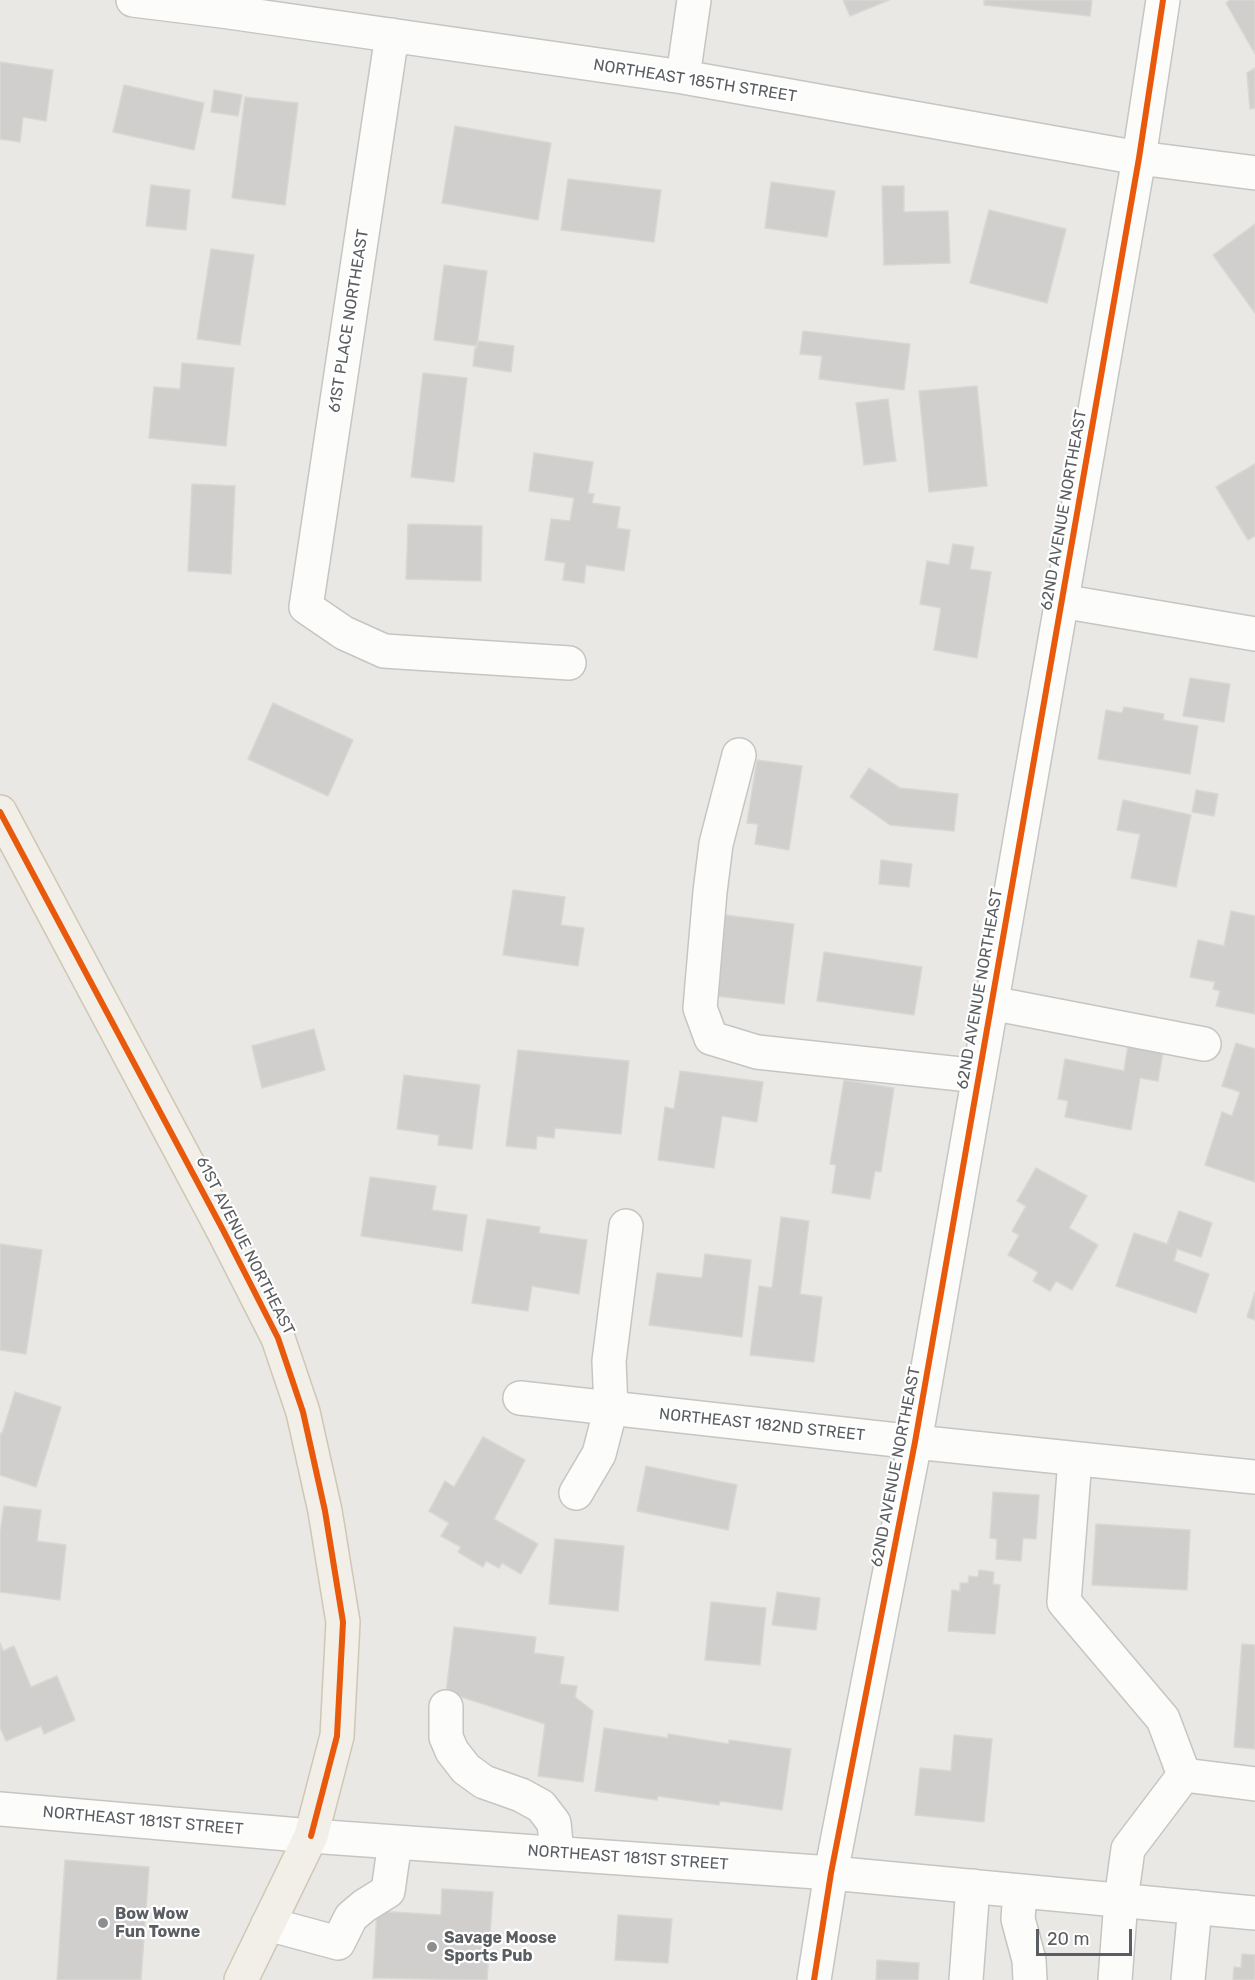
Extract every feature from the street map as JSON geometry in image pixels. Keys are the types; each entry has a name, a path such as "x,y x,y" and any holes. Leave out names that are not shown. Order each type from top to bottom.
{"main road":[{"name":"61ST AVENUE NORTHEAST","path":"0,812 223,1230 278,1338 303,1412 325,1511 343,1622 337,1736 311,1836 241,1980"}],"street":[{"name":"NORTHEAST 185TH STREET","path":"133,0 223,5 392,35 683,77 1139,158 1255,173"},
{"path":"683,77 694,0"},
{"name":"62ND AVENUE NORTHEAST","path":"814,1980 831,1873 915,1442 1139,158 1163,0"},
{"name":"61ST PLACE NORTHEAST","path":"392,35 306,607 344,633 384,651 569,663"},
{"path":"1061,601 1255,634"},
{"path":"739,755 716,844 710,892 700,1008 711,1038 757,1052 979,1076"},
{"path":"991,1003 1204,1044"},
{"path":"576,1493 599,1454 611,1408 609,1361 626,1226"},
{"name":"NORTHEAST 182ND STREET","path":"520,1398 1255,1477"},
{"path":"1075,1459 1064,1602 1163,1719 1184,1775"},
{"path":"446,1707 446,1737 452,1751 466,1769 484,1782 521,1795 541,1806 554,1823 557,1853"},
{"path":"1184,1775 1255,1784"},
{"path":"1115,1980 1121,1900 1128,1849 1184,1775"},
{"name":"NORTHEAST 181ST STREET","path":"0,1809 311,1836 831,1873 1255,1913"},
{"path":"268,1924 338,1943 351,1917 388,1891 395,1842"},
{"path":"966,1980 973,1886"},
{"path":"1020,1891 1018,1919 1029,1960 1030,1980"},
{"path":"1188,1980 1195,1907"}],"building":[{"path":"843,0 889,0 850,16"},
{"path":"984,0 1092,0 1090,16 984,5"},
{"path":"1230,0 1255,0 1255,54 1226,3"},
{"path":"0,62 53,70 46,121 23,117 20,142 0,139"},
{"path":"1255,68 1255,108 1250,109 1247,73"},
{"path":"124,85 204,103 194,150 113,132"},
{"path":"214,90 242,95 238,116 211,112"},
{"path":"245,97 298,103 285,205 232,198"},
{"path":"455,126 551,143 538,220 442,203"},
{"path":"568,179 661,190 654,242 561,230"},
{"path":"771,182 835,191 827,237 765,228"},
{"path":"151,185 190,190 186,230 146,226"},
{"path":"882,186 904,186 904,212 948,211 950,263 884,265"},
{"path":"989,210 1066,229 1047,303 970,283"},
{"path":"1255,224 1255,313 1213,255"},
{"path":"211,249 254,255 240,345 197,339"},
{"path":"444,265 487,271 477,346 434,340"},
{"path":"803,331 910,344 904,390 819,379 822,356 800,354"},
{"path":"478,341 514,346 511,372 473,366"},
{"path":"182,363 234,368 226,446 149,438 154,387 180,389"},
{"path":"423,373 467,378 454,482 411,477"},
{"path":"977,386 987,486 929,492 919,391"},
{"path":"888,399 896,461 864,465 856,403"},
{"path":"534,453 593,462 588,493 594,494 592,503 620,507 617,528 630,530 624,571 586,565 584,583 563,580 565,563 545,560 551,519 570,521 574,498 529,491"},
{"path":"1255,464 1255,536 1248,540 1216,487"},
{"path":"192,484 235,486 231,574 188,571"},
{"path":"408,524 482,526 481,581 406,579"},
{"path":"953,544 974,547 970,569 991,572 977,658 934,650 941,608 920,604 927,561 949,565"},
{"path":"1190,678 1230,684 1224,722 1183,716"},
{"path":"273,703 353,740 328,796 248,759"},
{"path":"1124,707 1164,714 1163,720 1198,726 1190,774 1098,759 1106,710 1122,713"},
{"path":"757,760 802,766 789,850 755,844 758,824 747,823"},
{"path":"869,768 900,788 958,794 954,831 890,825 850,797"},
{"path":"1196,790 1218,794 1214,816 1192,812"},
{"path":"1123,800 1191,815 1176,887 1131,878 1140,834 1117,830"},
{"path":"881,860 912,864 909,887 879,884"},
{"path":"513,890 565,897 561,925 584,928 578,966 503,955"},
{"path":"1231,911 1255,916 1255,1014 1216,1006 1220,991 1213,989 1215,982 1190,977 1198,940 1224,946"},
{"path":"718,914 794,924 784,1004 708,995"},
{"path":"824,952 922,967 914,1015 817,1001"},
{"path":"314,1029 325,1070 262,1088 252,1046"},
{"path":"1236,1043 1255,1049 1255,1182 1205,1165 1222,1112 1232,1116 1240,1092 1222,1086"},
{"path":"1128,1044 1163,1052 1158,1081 1140,1078 1131,1130 1065,1117 1068,1101 1058,1099 1065,1059 1124,1071"},
{"path":"518,1050 629,1061 621,1134 555,1128 554,1138 537,1136 536,1149 506,1146"},
{"path":"680,1071 763,1082 757,1122 722,1116 714,1168 658,1160 665,1107 674,1109"},
{"path":"404,1075 480,1085 472,1149 438,1145 439,1135 397,1129"},
{"path":"844,1080 894,1088 881,1172 875,1171 870,1199 832,1193 836,1165 830,1164"},
{"path":"1036,1168 1087,1196 1069,1228 1098,1245 1072,1290 1056,1281 1050,1291 1033,1281 1038,1272 1008,1255 1019,1235 1012,1231 1026,1206 1017,1201"},
{"path":"370,1177 436,1186 432,1210 467,1215 462,1251 361,1236"},
{"path":"1179,1211 1212,1223 1201,1257 1177,1249 1174,1261 1209,1274 1196,1313 1116,1286 1134,1233 1167,1244"},
{"path":"781,1217 809,1221 800,1294 822,1297 814,1362 750,1355 759,1286 772,1288"},
{"path":"487,1219 540,1227 539,1233 587,1240 579,1294 532,1286 528,1311 472,1303"},
{"path":"0,1244 42,1250 26,1354 0,1350"},
{"path":"705,1254 751,1260 742,1337 649,1325 657,1273 702,1278"},
{"path":"1255,1292 1255,1320 1247,1317"},
{"path":"15,1392 61,1407 36,1487 0,1475 0,1433 2,1434"},
{"path":"483,1437 525,1460 494,1519 538,1544 521,1574 502,1563 499,1568 486,1561 483,1567 458,1552 461,1547 441,1536 449,1523 429,1511 445,1481 454,1487"},
{"path":"646,1466 737,1485 728,1530 637,1511"},
{"path":"993,1492 1039,1495 1036,1539 1023,1538 1021,1561 996,1559 997,1539 990,1538"},
{"path":"4,1506 41,1510 37,1541 66,1545 60,1600 0,1592 0,1534"},
{"path":"1096,1524 1190,1530 1187,1590 1092,1585"},
{"path":"555,1539 624,1546 618,1611 549,1604"},
{"path":"979,1570 994,1572 993,1584 1000,1585 995,1634 948,1631 952,1590 960,1591 960,1583 968,1583 969,1576 978,1577"},
{"path":"777,1592 820,1598 816,1630 772,1625"},
{"path":"711,1602 766,1608 760,1665 705,1660"},
{"path":"454,1627 536,1637 534,1653 564,1657 560,1684 577,1686 575,1697 593,1711 583,1782 538,1776 545,1724 446,1692"},
{"path":"0,1643 3,1651 14,1646 31,1687 57,1676 75,1720 44,1734 41,1726 6,1741 0,1727"},
{"path":"1242,1644 1255,1645 1255,1749 1234,1747"},
{"path":"604,1728 668,1738 668,1734 729,1744 729,1740 791,1749 782,1810 720,1801 719,1805 658,1796 657,1800 595,1791"},
{"path":"954,1735 992,1739 984,1822 915,1815 920,1768 951,1771"},
{"name":"Bow Wow Fun Towne","path":"65,1860 149,1867 141,1980 57,1980"},
{"name":"Savage Moose Sports Pub","path":"442,1889 493,1892 487,1980 373,1978 377,1911 441,1915"},
{"path":"618,1915 672,1919 668,1963 615,1960"},
{"path":"1242,1954 1255,1955 1255,1980 1233,1980 1234,1967 1241,1968"},
{"path":"877,1960 919,1963 918,1980 876,1980"}],"cycle path":[{"path":"814,1980 831,1873 915,1442 1139,158 1163,0"},
{"path":"0,812 223,1230 278,1338 303,1412 325,1511 343,1622 337,1736 311,1836"}],"place":[{"name":"Bow Wow Fun Towne","path":"103,1923"},
{"name":"Savage Moose Sports Pub","path":"432,1947"}]}
